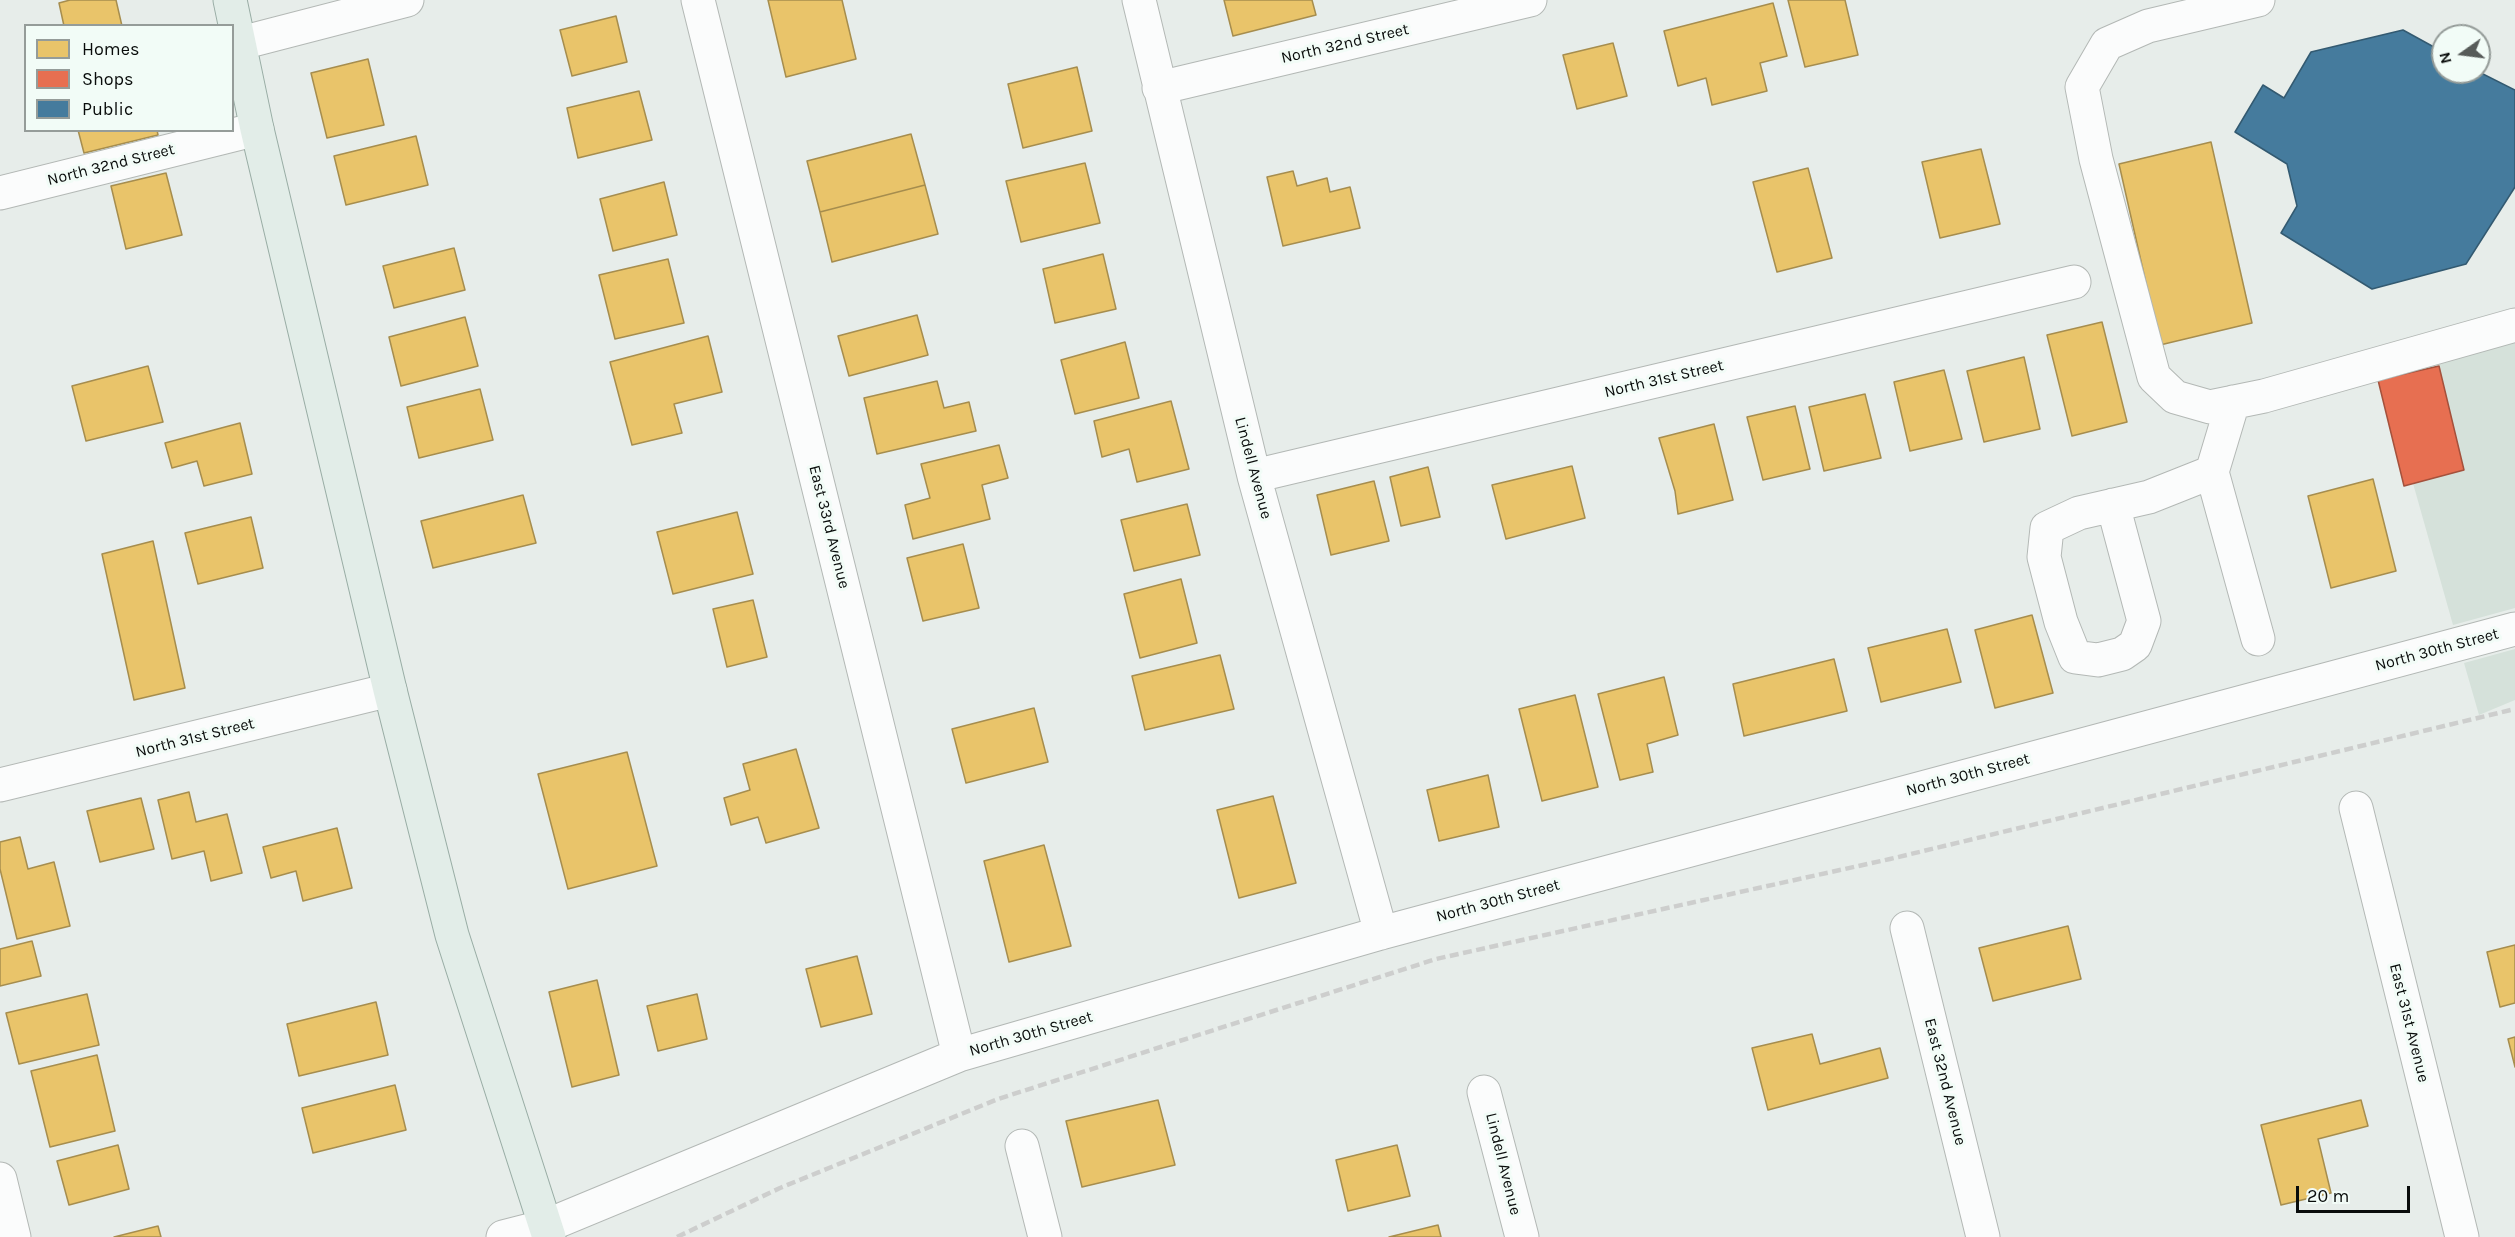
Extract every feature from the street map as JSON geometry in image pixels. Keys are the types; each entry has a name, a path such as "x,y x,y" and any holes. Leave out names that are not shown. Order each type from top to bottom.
{"main road":[{"path":"230,0 241,43 257,129 390,690 452,935 548,1231"}],"street":[{"path":"241,43 407,0"},
{"name":"East 33rd Avenue","path":"698,0 960,1055"},
{"name":"Lindell Avenue","path":"1139,0 1254,476 1381,933"},
{"name":"North 32nd Street","path":"1159,88 1530,0"},
{"path":"2258,0 2148,26 2107,44 2082,87 2096,159 2154,377 2175,397 2210,407 2264,396 2515,325"},
{"name":"North 32nd Street","path":"0,193 257,129"},
{"name":"North 31st Street","path":"1254,476 2074,282"},
{"path":"2233,402 2212,472 2258,639"},
{"path":"2113,506 2149,497 2212,472"},
{"name":"North 30th Street","path":"503,1237 548,1231 960,1055 1381,933 2515,629"},
{"name":"North 31st Street","path":"0,785 390,690"},
{"name":"East 31st Avenue","path":"2356,808 2462,1237"},
{"name":"East 32nd Avenue","path":"1907,927 1983,1237"},
{"name":"Lindell Avenue","path":"1484,1092 1522,1237"},
{"path":"1022,1146 1045,1237"},
{"path":"0,1179 14,1237"}],"shaded area":[{"path":"2515,336 2515,608 2453,625 2379,363"},
{"path":"2515,649 2515,700 2479,715 2464,663"}],"building: Homes":[{"path":"70,0 116,0 122,24 64,24 59,3"},
{"path":"768,0 842,0 856,59 786,77"},
{"path":"1224,0 1312,0 1316,15 1233,36"},
{"path":"1788,0 1845,0 1858,55 1805,67"},
{"path":"1773,3 1787,56 1760,63 1767,91 1712,105 1706,78 1678,86 1664,31"},
{"path":"616,16 627,62 572,76 560,30"},
{"path":"1613,43 1627,96 1577,109 1563,55"},
{"path":"368,59 384,125 327,138 311,73"},
{"path":"1077,67 1092,131 1023,148 1008,84"},
{"path":"639,91 652,140 578,158 567,108"},
{"path":"79,132 157,132 158,135 84,153"},
{"path":"911,134 925,185 820,212 807,161"},
{"path":"416,136 428,185 346,205 334,156"},
{"path":"2211,142 2252,323 2160,345 2119,164"},
{"path":"1981,149 2000,224 1940,238 1922,162"},
{"path":"1085,163 1100,223 1021,242 1006,181"},
{"path":"1808,168 1832,258 1777,272 1753,182"},
{"path":"1293,171 1297,186 1327,178 1330,192 1350,187 1360,228 1283,246 1267,177"},
{"path":"166,173 182,235 126,249 111,186"},
{"path":"664,182 677,235 613,251 600,199"},
{"path":"925,185 938,234 832,262 820,212"},
{"path":"454,248 465,290 394,308 383,266"},
{"path":"1103,254 1116,309 1055,323 1043,269"},
{"path":"668,259 684,323 615,339 599,275"},
{"path":"917,315 928,355 849,376 838,336"},
{"path":"465,317 478,366 401,386 389,337"},
{"path":"2102,322 2127,422 2072,436 2047,335"},
{"path":"708,336 722,392 674,404 682,433 632,445 610,362"},
{"path":"1125,342 1139,398 1075,414 1061,360"},
{"path":"2024,357 2040,429 1984,442 1967,371"},
{"path":"148,366 163,422 86,441 72,386"},
{"path":"1944,370 1962,439 1910,451 1894,382"},
{"path":"937,381 944,408 969,402 976,431 877,454 864,398"},
{"path":"480,389 493,440 419,458 407,407"},
{"path":"1865,394 1881,458 1824,471 1809,407"},
{"path":"1171,401 1189,469 1137,482 1129,449 1102,457 1094,421"},
{"path":"1795,406 1810,469 1763,480 1747,417"},
{"path":"240,423 252,474 204,486 197,461 172,468 165,443"},
{"path":"1714,424 1733,500 1678,514 1675,491 1659,438"},
{"path":"999,445 1008,478 982,485 990,519 913,539 905,505 930,498 921,464"},
{"path":"1572,466 1585,518 1506,539 1492,485"},
{"path":"1428,467 1440,517 1401,526 1390,477"},
{"path":"2373,479 2396,571 2331,588 2308,496"},
{"path":"1374,481 1389,541 1331,555 1317,495"},
{"path":"523,495 536,543 433,568 421,521"},
{"path":"1187,504 1200,555 1134,571 1121,520"},
{"path":"737,512 753,574 673,594 657,532"},
{"path":"251,517 263,568 198,584 185,533"},
{"path":"153,541 185,688 134,700 102,554"},
{"path":"963,544 979,608 923,621 907,558"},
{"path":"1181,579 1197,643 1140,658 1124,594"},
{"path":"753,600 767,657 727,667 713,609"},
{"path":"2032,615 2053,693 1995,708 1975,630"},
{"path":"1947,629 1961,682 1881,702 1868,648"},
{"path":"1220,655 1234,709 1145,730 1132,676"},
{"path":"1834,659 1847,711 1744,736 1733,684"},
{"path":"1664,677 1678,735 1647,744 1653,772 1620,780 1598,694"},
{"path":"1575,695 1598,787 1542,801 1519,709"},
{"path":"1034,708 1048,762 966,783 952,729"},
{"path":"796,749 819,828 766,843 758,817 731,825 724,798 750,790 743,764"},
{"path":"627,752 657,866 568,889 538,774"},
{"path":"1488,775 1499,827 1439,841 1427,790"},
{"path":"189,792 196,822 227,814 242,873 211,881 204,851 172,859 158,800"},
{"path":"1273,796 1296,883 1239,898 1217,810"},
{"path":"141,798 154,849 100,862 87,811"},
{"path":"337,828 352,888 303,901 296,871 271,878 263,847"},
{"path":"20,837 28,869 54,862 70,926 17,939 0,869 0,842"},
{"path":"1044,845 1071,946 1009,962 984,861"},
{"path":"2068,926 2081,979 1993,1001 1979,948"},
{"path":"32,941 41,976 0,986 0,949"},
{"path":"2515,945 2515,1003 2500,1007 2487,952"},
{"path":"857,956 872,1014 821,1027 806,969"},
{"path":"597,980 619,1075 572,1087 549,992"},
{"path":"87,994 99,1045 19,1064 6,1013"},
{"path":"697,994 707,1039 658,1051 647,1006"},
{"path":"376,1002 388,1055 299,1076 287,1024"},
{"path":"1812,1034 1820,1064 1880,1048 1888,1078 1768,1110 1752,1048"},
{"path":"2515,1037 2515,1067 2508,1039"},
{"path":"97,1055 115,1131 50,1147 31,1071"},
{"path":"395,1085 406,1130 313,1153 302,1108"},
{"path":"1158,1100 1175,1165 1082,1187 1066,1121"},
{"path":"2361,1100 2368,1126 2318,1139 2331,1193 2281,1205 2261,1125"},
{"path":"118,1145 129,1189 69,1205 57,1161"},
{"path":"1397,1145 1410,1196 1348,1211 1336,1160"},
{"path":"1438,1225 1441,1237 1389,1237"},
{"path":"158,1226 161,1237 114,1237"}],"building: Shops":[{"path":"2439,366 2464,470 2404,486 2378,380"}],"building: Public":[{"path":"2403,30 2431,45 2431,84 2491,84 2491,78 2515,90 2515,187 2466,264 2372,289 2281,233 2297,206 2287,164 2235,132 2263,85 2284,98 2311,52"}],"railway":[{"path":"677,1237 780,1188 998,1099 1436,959 1890,859 2515,709"}]}
